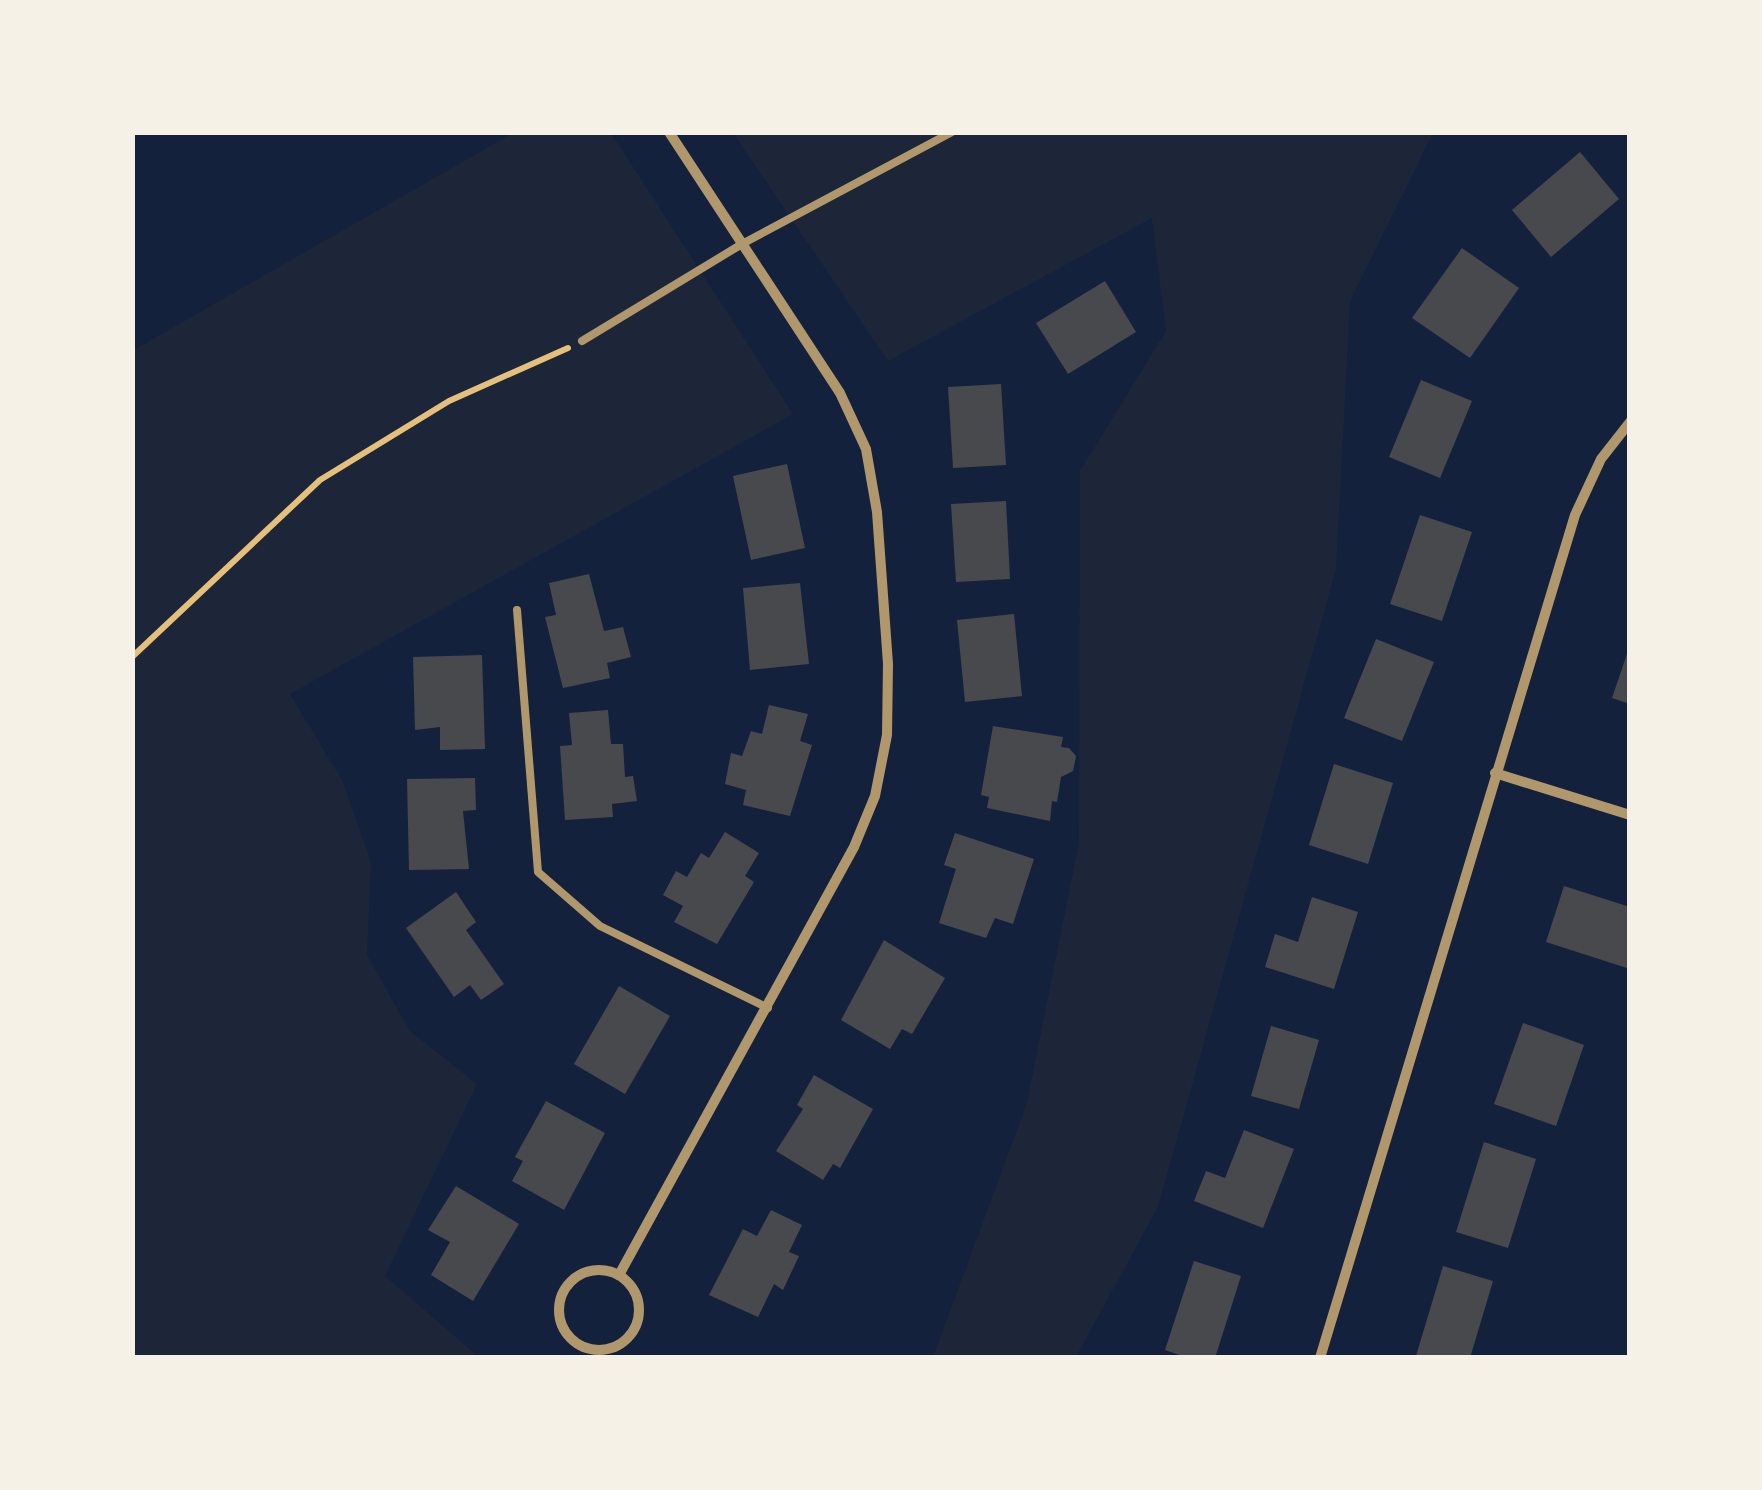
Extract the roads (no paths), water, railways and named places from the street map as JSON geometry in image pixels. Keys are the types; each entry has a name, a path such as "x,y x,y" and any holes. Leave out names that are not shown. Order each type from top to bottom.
{"street":[{"path":"618,1275 854,847 875,796 887,734 888,664 877,512 866,450 840,393 669,132"},
{"path":"1320,1358 1575,515 1601,459 1630,422"},
{"path":"1495,773 1630,814"},
{"path":"605,1270 618,1275 630,1284 636,1296 636,1324 619,1345 592,1350 579,1345 561,1324 561,1296 578,1275 605,1270"}],"lane":[{"path":"582,341 742,244 952,132"},
{"path":"517,610 538,872 600,926 768,1008"}]}
